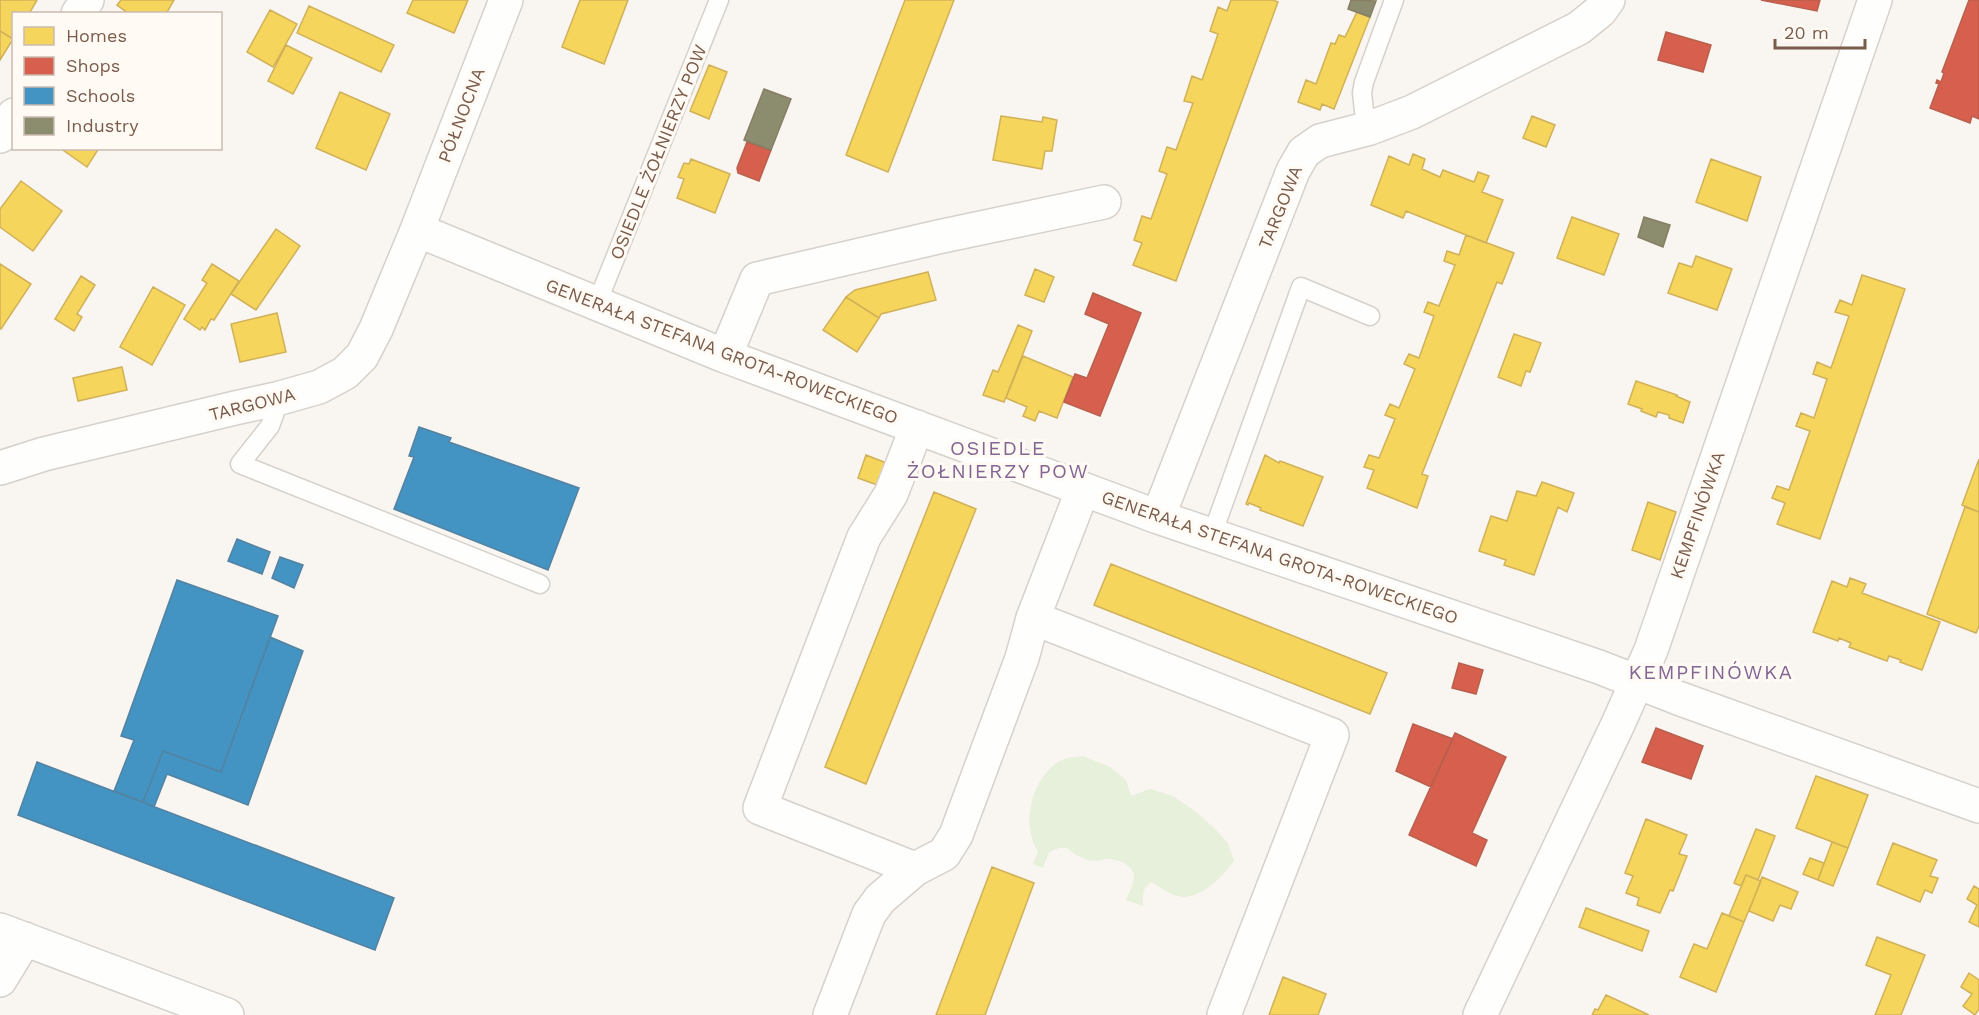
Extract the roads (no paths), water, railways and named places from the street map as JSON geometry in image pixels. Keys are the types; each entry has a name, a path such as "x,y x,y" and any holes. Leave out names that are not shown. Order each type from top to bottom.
{"street":[{"name":"PÓŁNOCNA","path":"417,230 506,0"},
{"name":"TARGOWA","path":"1158,517 1293,171 1304,152 1320,141 1366,129 1412,112 1579,28 1600,11 1608,0"},
{"name":"KEMPFINÓWKA","path":"1480,1015 1651,650 1875,0"},
{"path":"0,136 12,118"},
{"path":"725,356 757,279 1104,202"},
{"name":"GENERAŁA STEFANA GROTA-ROWECKIEGO","path":"417,230 725,356 1158,517 1599,667 1979,806"},
{"name":"TARGOWA","path":"0,468 56,452 280,398 319,387 345,373 362,356 376,330 417,230"},
{"path":"915,869 760,808 864,537 891,494 916,427"},
{"path":"830,1015 869,914 880,899 915,869 944,854 956,835 1022,658 1033,618 1083,489"},
{"path":"1033,618 1332,735 1224,1015"},
{"path":"0,980 13,935 227,1015"}],"lane":[{"name":"OSIEDLE ŻOŁNIERZY POW","path":"597,303 719,0"},
{"path":"1366,129 1362,93 1364,82 1394,0"},
{"path":"1212,535 1301,287 1370,316"},
{"path":"280,398 270,426 240,464 540,584"}],"district":[{"name":"OSIEDLE ŻOŁNIERZY POW","path":"998,460"},
{"name":"KEMPFINÓWKA","path":"1711,672"}]}
